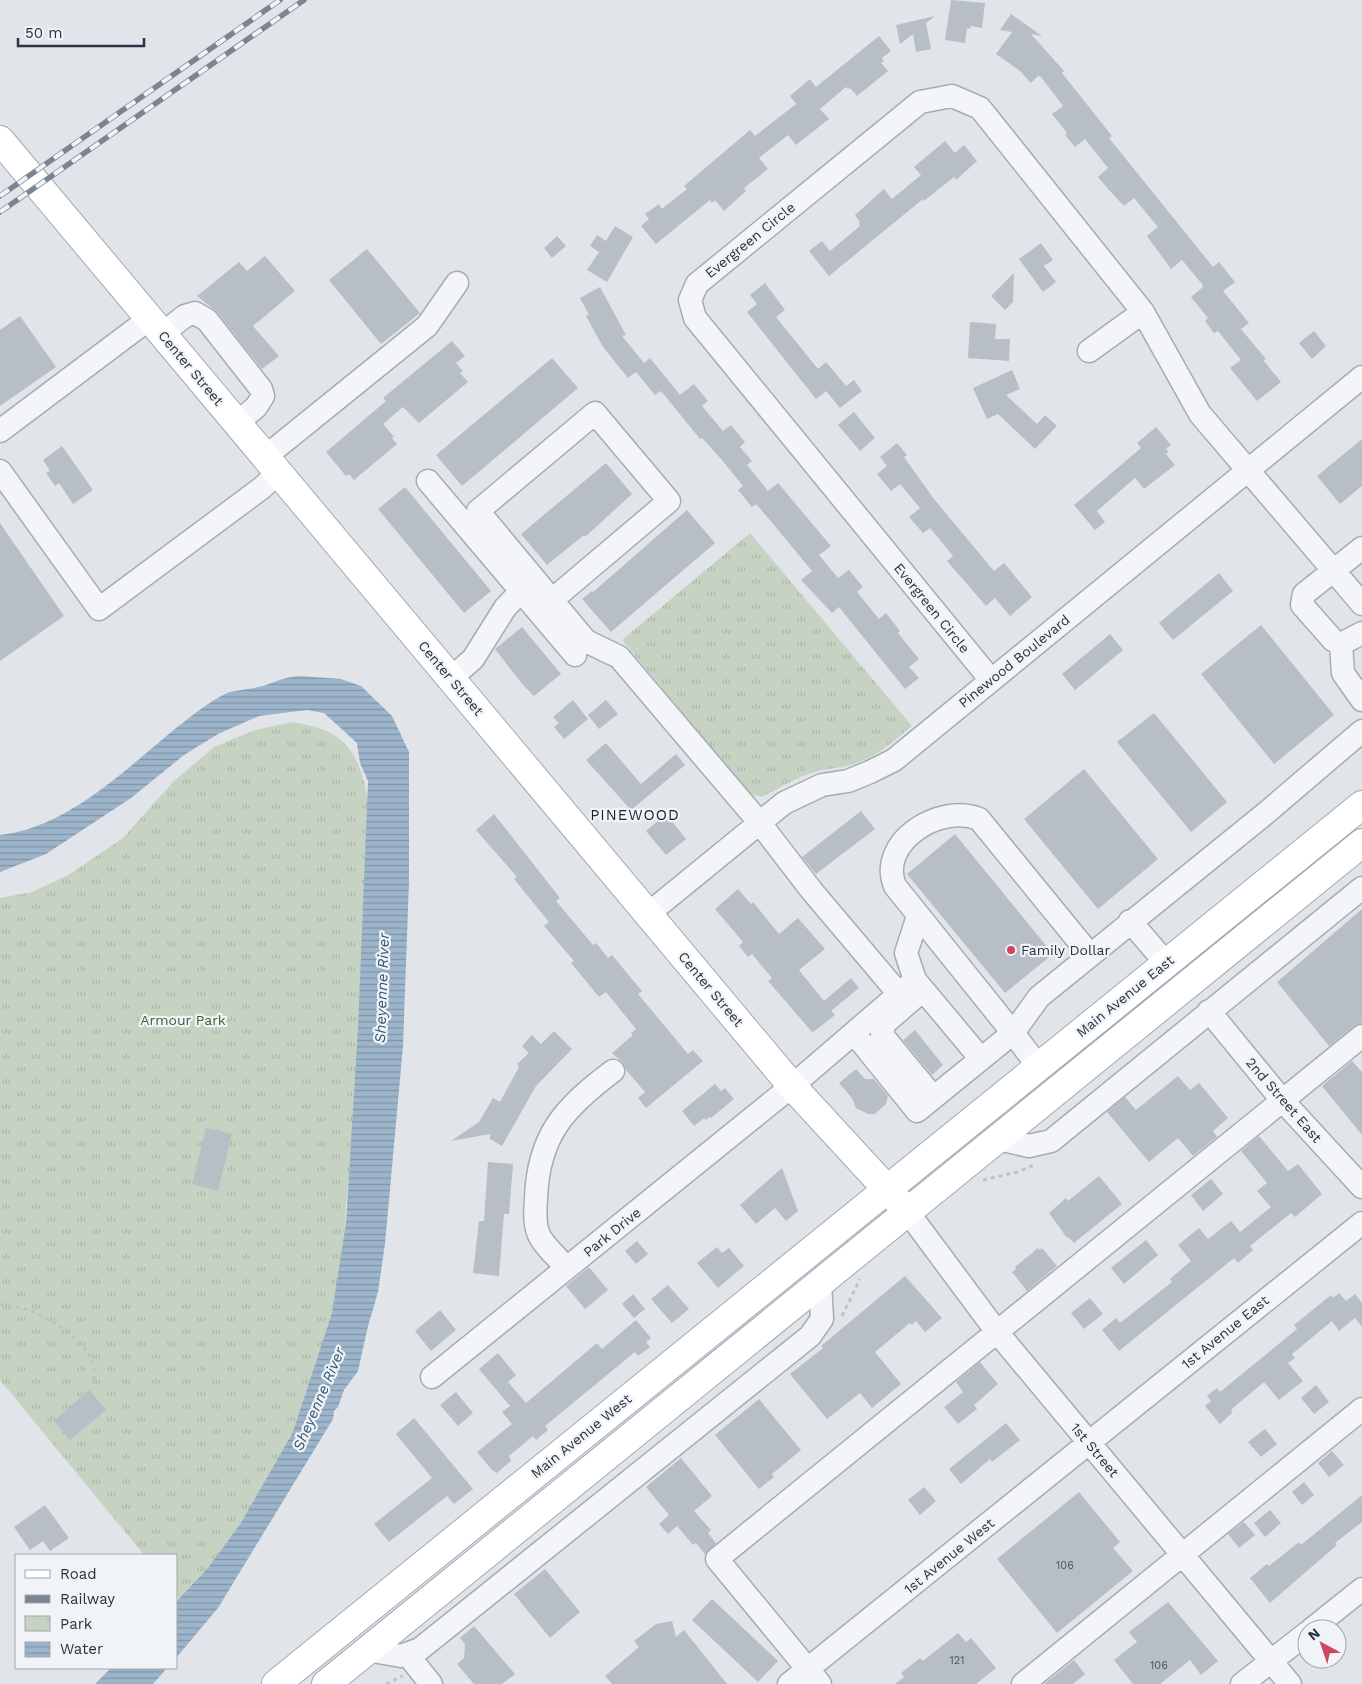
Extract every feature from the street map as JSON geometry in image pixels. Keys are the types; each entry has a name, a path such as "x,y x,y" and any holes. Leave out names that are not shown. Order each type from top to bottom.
{"main road":[{"name":"Center Street","path":"0,140 792,1086 888,1188 907,1211"},
{"name":"Main Avenue East","path":"888,1188 1362,804"},
{"path":"326,1684 1362,843"},
{"name":"Main Avenue West","path":"276,1684 888,1188"}],"street":[{"name":"Evergreen Circle","path":"991,680 695,318 690,300 697,284 920,102 952,96 980,108 1143,312 1200,414 1362,604"},
{"path":"0,471 99,609 263,487 272,465 427,326 457,284"},
{"path":"1089,351 1143,312"},
{"path":"0,432 156,326 195,313 207,320 261,389 263,396 256,407 237,423"},
{"name":"Pinewood Boulevard","path":"648,914 784,803 803,792 822,785 848,781 894,760 1362,377"},
{"path":"552,600 669,501 595,413 478,512 586,641 620,657 759,822 812,891 981,1058"},
{"path":"428,481 575,655"},
{"path":"1341,644 1332,640 1302,605 1304,594 1333,569 1362,548"},
{"path":"451,678 473,660 505,608 521,592"},
{"path":"1341,644 1362,633"},
{"path":"1341,644 1343,673 1362,700"},
{"path":"854,1033 916,1111 1012,1033 1039,997 1362,731"},
{"path":"1038,1066 894,886 890,865 894,853 922,826 935,820 959,814 979,819 1090,955"},
{"path":"998,1139 1028,1146 1051,1141 1362,888"},
{"path":"918,916 906,953 912,988 884,1024 882,1035 933,1097"},
{"path":"1130,921 1166,963"},
{"name":"Park Drive","path":"432,1378 792,1086 854,1033 912,988"},
{"name":"2nd Street East","path":"1209,1011 1282,1100 1362,1187"},
{"path":"814,1677 717,1559 1362,1036"},
{"path":"826,1058 854,1052 871,1055"},
{"path":"871,1055 877,1071 896,1095 908,1101"},
{"path":"567,1268 540,1236 535,1216 538,1171 549,1140 559,1121 580,1096 613,1071"},
{"name":"1st Street","path":"907,1211 998,1332 1290,1684"},
{"name":"1st Avenue East","path":"1089,1443 1362,1223"},
{"path":"367,1650 401,1656 420,1649 810,1336 822,1319 820,1282"},
{"path":"1023,1684 1362,1408"},
{"name":"1st Avenue West","path":"789,1684 814,1677 1089,1443"},
{"path":"589,1513 599,1494 602,1461"},
{"path":"1324,1619 1362,1589"},
{"path":"1242,1684 1297,1641"},
{"path":"407,1654 420,1680"}],"path":[{"path":"0,1304 34,1312 68,1333 91,1356 95,1367 94,1380"}],"green space":[{"path":"750,533 912,726 871,757 852,765 808,774 762,797 750,794 622,640"},
{"name":"Armour Park","path":"292,722 326,731 347,746 355,757 360,770 369,804 366,1021 346,1205 344,1272 301,1437 221,1557 180,1599 178,1596 178,1554 143,1554 0,1380 0,898 32,892 70,874 123,838 173,782 214,747 255,730"}],"water":[{"name":"Sheyenne River","path":"300,676 341,679 361,686 392,716 409,752 409,882 403,1046 385,1244 378,1292 358,1371 344,1390 338,1407 334,1411 333,1419 218,1608 178,1656 178,1600 208,1568 241,1523 293,1432 332,1313 346,1223 358,1028 368,781 360,763 357,743 324,713 307,710 259,716 218,734 184,755 131,798 46,854 0,872 0,835 24,830 47,822 70,810 112,781 191,716 223,695 263,686 285,678"},
{"path":"110,1669 166,1669 153,1684 95,1684"}],"building":[{"path":"951,0 985,3 982,28 971,26 970,29 967,28 965,43 945,40"},
{"path":"1011,14 1042,36 1031,34 1064,71 1062,73 1112,136 1109,138 1213,267 1219,262 1235,282 1223,291 1249,323 1241,329 1266,359 1263,360 1281,382 1257,401 1230,368 1241,360 1218,331 1214,333 1205,321 1208,318 1191,297 1203,287 1202,284 1182,260 1171,269 1147,236 1158,227 1134,198 1124,206 1098,177 1108,168 1085,139 1075,147 1065,135 1067,133 1052,114 1063,106 1041,77 1038,76 1031,83 1020,71 996,54 1012,32 1000,30"},
{"path":"935,16 926,23 931,49 916,52 913,34 900,44 896,25"},
{"path":"879,36 891,51 882,58 884,61 881,63 888,71 857,96 850,88 846,87 820,109 829,119 796,145 788,135 759,158 768,169 744,188 746,191 724,211 715,200 712,203 710,200 656,244 641,226 649,219 645,214 659,204 662,209 687,189 684,186 750,130 755,136 796,104 790,96 810,79 816,87"},
{"path":"945,141 955,153 964,145 977,161 956,180 954,177 924,201 923,199 829,276 809,251 822,241 830,251 860,226 860,222 855,215 884,189 892,199 921,175 914,167"},
{"path":"615,226 633,237 607,282 587,270 599,252 590,246 597,235 606,241"},
{"path":"557,236 566,246 552,258 544,248"},
{"path":"1041,243 1053,260 1044,266 1056,282 1043,292 1019,259"},
{"path":"367,249 420,313 381,344 329,280"},
{"path":"265,256 295,291 253,326 279,356 262,369 217,312 197,296 239,262 247,271"},
{"path":"1014,273 1013,302 1005,310 991,296"},
{"path":"765,283 785,310 776,317 818,369 826,362 846,386 854,380 862,391 840,408 826,391 816,399 747,312 757,304 750,295"},
{"path":"600,287 626,335 622,336 644,363 650,358 680,395 694,384 708,401 702,406 723,431 731,425 745,442 740,447 752,461 747,465 768,491 778,483 831,546 819,555 838,578 849,570 863,587 857,592 879,619 886,613 900,631 898,633 919,659 909,667 919,678 905,689 839,607 832,613 801,580 812,571 756,504 752,507 738,490 743,486 702,438 700,439 661,391 655,395 636,372 628,378 603,347 586,316 589,315 580,298"},
{"path":"20,316 56,367 0,406 0,330"},
{"path":"970,322 996,324 995,339 1010,339 1009,361 968,358"},
{"path":"1314,331 1326,346 1312,359 1299,343"},
{"path":"452,341 465,356 456,363 463,371 460,373 468,382 419,423 403,407 383,424 394,437 392,438 397,444 354,480 349,474 346,476 326,452 386,401 383,398"},
{"path":"552,358 578,388 462,486 436,455"},
{"path":"1012,370 1020,389 1006,395 1037,424 1045,415 1057,426 1035,449 998,414 987,419 973,388"},
{"path":"854,412 875,438 860,451 838,425"},
{"path":"1156,427 1171,445 1166,449 1169,452 1166,454 1175,465 1144,489 1135,478 1097,511 1105,522 1095,530 1074,505 1141,448 1137,443"},
{"path":"1362,439 1362,486 1340,504 1317,476"},
{"path":"897,443 907,455 904,457 934,499 994,571 1004,563 1032,597 1010,616 995,598 986,606 947,561 953,556 930,528 923,533 909,517 920,508 900,484 891,491 877,474 887,466 880,457"},
{"path":"62,446 93,490 73,504 59,483 55,486 46,473 50,471 43,460"},
{"path":"606,463 632,494 585,537 584,535 547,565 521,534"},
{"path":"405,487 491,591 464,613 378,509"},
{"path":"687,510 715,543 611,632 582,599 593,592"},
{"path":"0,523 64,616 0,661"},
{"path":"1219,573 1233,591 1173,640 1159,623"},
{"path":"1261,625 1334,715 1274,764 1201,674"},
{"path":"522,627 561,674 534,696 495,649"},
{"path":"1110,634 1123,650 1075,690 1062,674"},
{"path":"573,700 588,719 564,739 554,727 559,723 553,717"},
{"path":"606,700 618,714 599,729 588,715"},
{"path":"1154,713 1227,802 1191,832 1117,742"},
{"path":"606,743 641,784 676,754 685,765 631,810 586,760"},
{"path":"1084,769 1158,859 1098,909 1024,819"},
{"path":"861,811 875,829 816,874 802,857"},
{"path":"494,814 560,898 556,901 593,945 596,943 608,958 612,955 642,991 638,994 688,1054 693,1050 703,1061 646,1108 638,1098 645,1092 626,1070 623,1063 612,1053 633,1035 631,1033 636,1029 606,992 599,997 571,963 574,961 544,926 549,922 514,879 517,877 476,830"},
{"path":"666,814 686,839 666,855 646,831"},
{"path":"955,834 1053,954 1005,993 907,874"},
{"path":"738,889 751,904 753,902 779,934 798,918 825,949 799,970 824,1001 851,978 859,988 831,1011 835,1015 816,1030 812,1032 768,981 772,978 752,954 748,957 739,946 743,942 715,909"},
{"path":"1362,909 1362,1023 1354,1026 1329,1046 1277,982"},
{"path":"915,1030 943,1065 932,1075 903,1040"},
{"path":"554,1031 572,1049 536,1086 502,1146 490,1139 490,1134 451,1141 479,1122 493,1098 500,1102 519,1067 517,1064 529,1053 522,1046 532,1035 541,1044"},
{"path":"1352,1061 1362,1072 1362,1135 1322,1086"},
{"path":"856,1069 865,1079 874,1079 888,1096 886,1104 875,1114 868,1114 856,1108 852,1098 839,1083"},
{"path":"1178,1076 1190,1090 1199,1083 1228,1118 1213,1131 1217,1137 1193,1156 1178,1138 1149,1162 1107,1112 1125,1097 1136,1110"},
{"path":"715,1084 721,1091 725,1088 734,1099 711,1118 706,1120 704,1118 694,1126 682,1111"},
{"path":"206,1128 232,1134 218,1191 192,1184"},
{"path":"1259,1136 1288,1171 1298,1164 1322,1194 1295,1217 1291,1213 1250,1246 1253,1250 1238,1263 1234,1258 1119,1351 1102,1330 1116,1318 1120,1323 1172,1282 1170,1279 1191,1261 1178,1245 1199,1228 1208,1239 1231,1221 1240,1232 1271,1207 1257,1191 1267,1183 1241,1151"},
{"path":"488,1162 513,1164 509,1214 504,1214 499,1276 473,1273 479,1221 484,1221"},
{"path":"782,1168 798,1211 786,1221 775,1208 756,1224 740,1205"},
{"path":"1099,1176 1122,1204 1074,1243 1067,1238 1049,1213 1066,1198 1068,1201"},
{"path":"1211,1179 1223,1194 1203,1211 1191,1195"},
{"path":"1146,1240 1158,1255 1124,1284 1111,1268"},
{"path":"637,1241 648,1254 636,1264 625,1251"},
{"path":"717,1247 722,1253 729,1248 744,1266 718,1288 697,1263"},
{"path":"1038,1248 1039,1250 1042,1248 1057,1266 1027,1291 1012,1272 1016,1269 1015,1267"},
{"path":"589,1267 608,1290 585,1309 566,1286"},
{"path":"905,1276 942,1318 925,1332 916,1321 912,1325 910,1323 875,1352 901,1384 872,1408 860,1393 827,1419 790,1374 823,1348 821,1346"},
{"path":"668,1285 689,1309 672,1323 651,1299"},
{"path":"1339,1293 1346,1301 1355,1294 1362,1303 1362,1327 1355,1318 1339,1331 1332,1321 1292,1354 1295,1358 1288,1363 1303,1381 1279,1400 1264,1382 1233,1408 1232,1413 1220,1424 1205,1406 1211,1401 1207,1396 1217,1388 1220,1392 1297,1329 1294,1325 1331,1295 1333,1298"},
{"path":"633,1294 645,1309 634,1318 622,1304"},
{"path":"1090,1298 1103,1314 1084,1329 1071,1313"},
{"path":"440,1310 456,1330 431,1351 415,1331"},
{"path":"636,1320 651,1338 646,1342 650,1347 638,1356 635,1352 545,1426 548,1430 536,1440 533,1436 509,1456 511,1461 497,1473 492,1470 477,1452 512,1424 502,1412 510,1406 479,1369 498,1353 516,1375 508,1382 526,1403 597,1343 602,1349"},
{"path":"980,1362 998,1384 974,1405 977,1409 958,1424 944,1407 963,1392 956,1382"},
{"path":"1316,1385 1329,1402 1314,1414 1301,1398"},
{"path":"89,1390 106,1410 70,1440 54,1421"},
{"path":"456,1392 473,1413 458,1426 440,1405"},
{"path":"759,1399 801,1450 772,1474 774,1477 759,1489 715,1435"},
{"path":"414,1418 473,1489 454,1504 447,1496 389,1542 374,1524 432,1478 396,1434"},
{"path":"1006,1423 1020,1440 992,1462 990,1459 961,1484 949,1469"},
{"path":"1265,1429 1277,1444 1261,1457 1248,1442"},
{"path":"1332,1451 1344,1465 1329,1477 1318,1463"},
{"path":"681,1458 712,1496 694,1511 711,1530 708,1533 716,1543 705,1554 696,1543 693,1545 677,1526 668,1534 659,1524 669,1515 646,1487"},
{"path":"1304,1482 1314,1495 1302,1505 1292,1492"},
{"path":"924,1487 936,1501 920,1515 908,1500"},
{"path":"1079,1492 1120,1542 1113,1548 1133,1571 1057,1633 997,1559"},
{"path":"1362,1495 1362,1522 1335,1543 1337,1545 1270,1603 1250,1578 1267,1564 1269,1566 1299,1542 1301,1545"},
{"path":"45,1505 69,1538 50,1551 43,1541 30,1550 14,1527"},
{"path":"1270,1510 1281,1523 1265,1537 1254,1523"},
{"path":"1244,1522 1255,1535 1239,1548 1228,1534"},
{"path":"545,1569 580,1612 550,1638 514,1594"},
{"path":"712,1599 778,1661 758,1682 692,1620"},
{"path":"1168,1602 1218,1661 1201,1675 1190,1660 1160,1684 1133,1684 1114,1660 1137,1642 1129,1632"},
{"path":"672,1621 676,1637 684,1630 727,1684 612,1684 605,1676 639,1647 634,1641 656,1624"},
{"path":"474,1626 515,1674 502,1684 474,1684 457,1664 464,1658 465,1644 460,1638"},
{"path":"958,1633 966,1642 971,1638 996,1668 976,1684 895,1684 904,1677 901,1673 920,1658 923,1661"},
{"path":"1074,1660 1085,1674 1073,1684 1044,1684"}],"railway":[{"path":"0,196 280,0"},
{"path":"0,212 304,0"}],"place":[{"name":"Family Dollar","path":"1011,950"}],"district":[{"name":"PINEWOOD","path":"635,815"}]}
